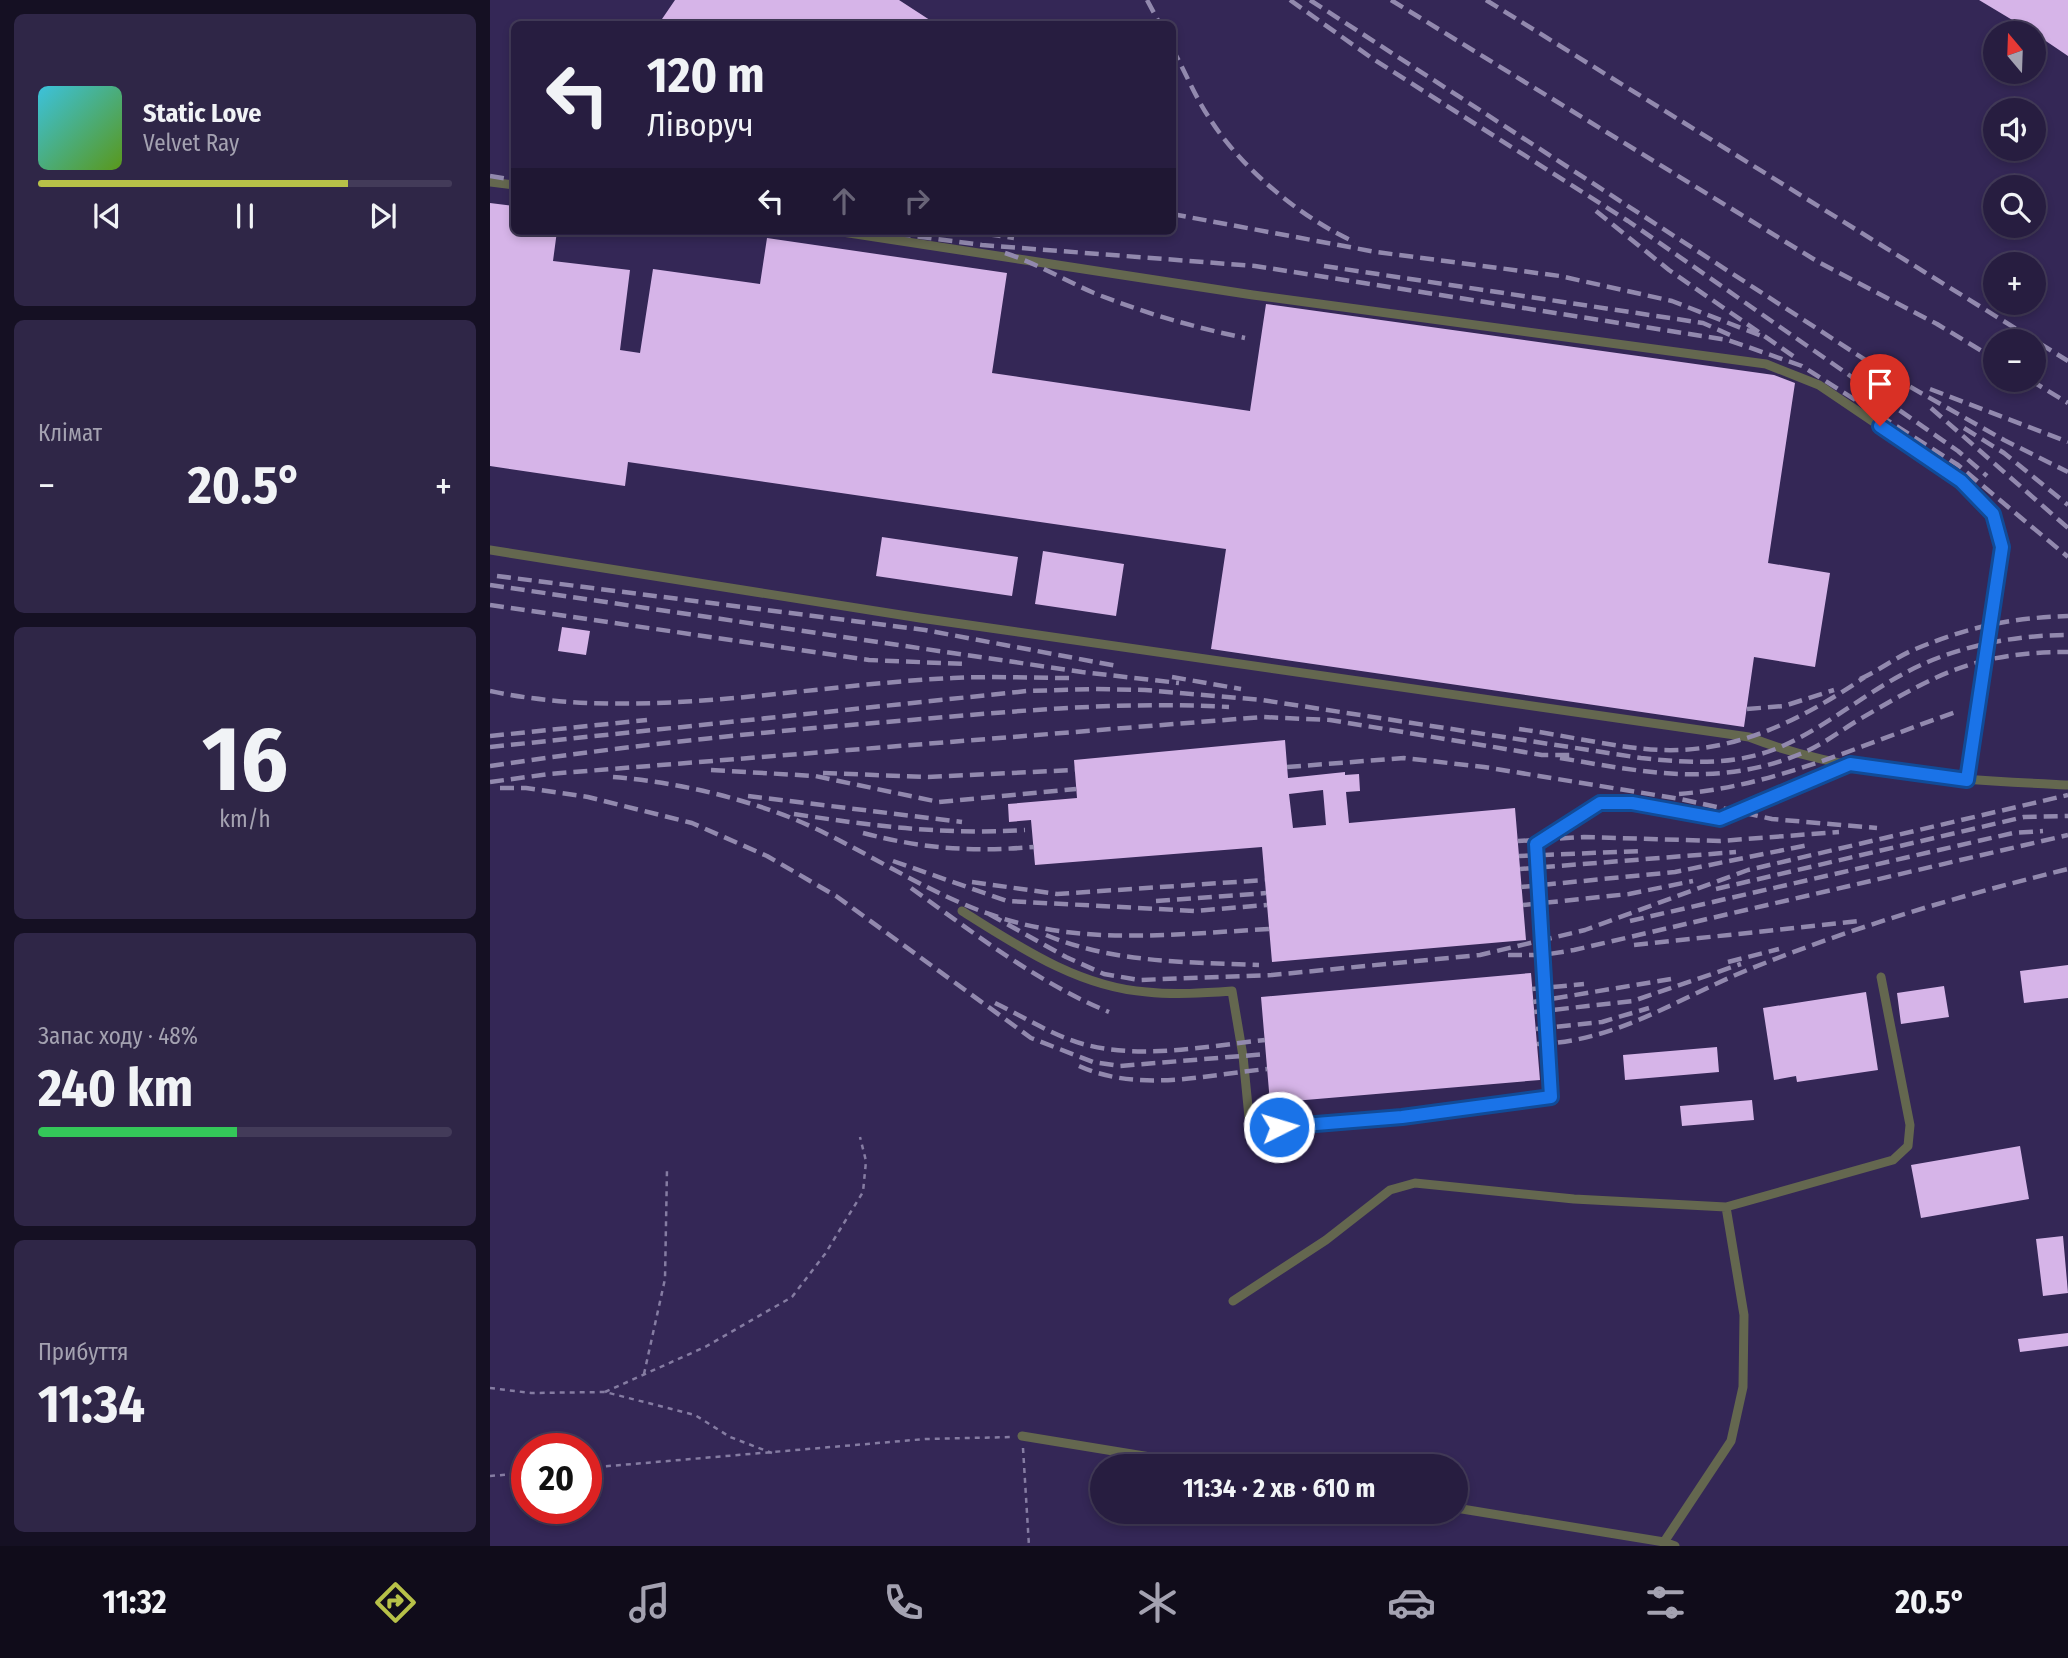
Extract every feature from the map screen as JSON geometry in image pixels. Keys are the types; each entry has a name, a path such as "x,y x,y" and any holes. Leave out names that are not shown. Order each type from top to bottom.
{"lane":[{"path":"490,182 511,185"},
{"path":"862,235 1253,295 1766,363 1800,375 1961,481 1993,514 2002,547 1967,780"},
{"path":"490,550 920,618 1749,737 1777,748 1850,764 1967,780 2068,785"},
{"path":"962,911 1053,965 1101,983 1144,992 1232,991 1243,1056 1249,1117 1261,1124 1279,1127 1402,1117 1551,1097 1536,844 1600,803 1632,803 1720,819 1850,764"},
{"path":"1233,1301 1326,1240 1390,1190 1415,1182 1574,1199 1726,1207 1893,1160 1908,1146 1910,1125 1881,977"},
{"path":"1664,1542 1731,1441 1743,1387 1744,1315 1726,1207"},
{"path":"1021,1436 1131,1454"},
{"path":"1468,1510 1675,1546"}],"path":[{"path":"605,1392 705,1347 792,1297 825,1254 863,1192 866,1161 860,1137"},
{"path":"645,1374 665,1279 667,1169"},
{"path":"490,1388 531,1393 605,1392 695,1415 730,1437 774,1453"},
{"path":"602,1467 925,1439 1021,1436 1030,1546"},
{"path":"490,1476 511,1474"}],"building":[{"path":"675,0 899,0 931,21 666,21 662,19"},
{"path":"1979,0 2068,0 2068,56 2046,41 2046,21 2014,21"},
{"path":"490,203 511,206 511,235 556,235 553,261 630,270 620,350 640,353 653,269 760,284 767,238 1007,273 992,373 1250,411 1266,304 1774,375 1795,383 1768,563 1830,573 1815,667 1754,657 1744,727 1211,649 1226,549 628,462 625,486 490,466"},
{"path":"882,537 1018,557 1012,596 876,576"},
{"path":"1043,551 1124,564 1116,616 1035,604"},
{"path":"562,627 590,631 586,655 558,651"},
{"path":"1285,740 1288,778 1345,772 1345,775 1359,774 1360,791 1346,792 1349,823 1515,808 1526,940 1272,962 1262,847 1035,865 1031,820 1009,822 1008,804 1077,798 1074,760","holes":["1323,790 1326,825 1293,828 1289,794"]},
{"path":"2068,965 2068,998 2024,1003 2020,971"},
{"path":"1531,973 1540,1080 1270,1103 1261,997"},
{"path":"1944,986 1949,1017 1901,1024 1897,993"},
{"path":"1866,992 1878,1070 1797,1082 1796,1076 1774,1080 1763,1008"},
{"path":"1717,1047 1719,1072 1625,1080 1623,1055"},
{"path":"1752,1100 1754,1120 1682,1126 1680,1106"},
{"path":"2020,1146 2029,1199 1921,1218 1911,1165"},
{"path":"2063,1236 2068,1293 2043,1296 2036,1239"},
{"path":"2068,1333 2068,1346 2020,1352 2018,1339"}],"railway":[{"path":"1147,0 1158,21"},
{"path":"1290,0 1373,59 1628,221 1958,451 1987,476"},
{"path":"1310,0 1884,372 2004,440 2068,472"},
{"path":"1391,0 1820,263 1937,324 1983,352"},
{"path":"1486,0 2068,361"},
{"path":"1176,56 1205,111 1238,156 1294,206 1355,242"},
{"path":"490,176 511,180"},
{"path":"1596,211 1669,270 1796,358"},
{"path":"1176,215 1376,252 1560,276 1672,301 1767,338"},
{"path":"906,235 982,245 1255,266 1728,340 1802,366 1958,465 2068,557"},
{"path":"993,235 1014,238"},
{"path":"1005,253 1131,307 1245,338"},
{"path":"1324,266 1703,323 1730,335"},
{"path":"1930,389 2068,442"},
{"path":"2046,390 2068,403"},
{"path":"1931,408 2068,528"},
{"path":"1964,428 2004,453 2068,505"},
{"path":"497,576 925,630 1117,666"},
{"path":"490,585 1082,672 1179,683"},
{"path":"490,605 869,660 965,664"},
{"path":"1860,679 1913,650 1952,635 1989,625 2068,616"},
{"path":"490,747 1027,691 1096,689 1145,690 1262,700 1641,758 1710,762 1744,758 1778,748 1810,732 1903,674 1942,657 2004,640 2068,635"},
{"path":"1560,758 1680,774 1710,774 1770,765 1808,751 1912,690 1958,669 2007,656 2068,652"},
{"path":"1519,729 1644,749 1690,749 1718,745 1744,739 1796,718 1868,675"},
{"path":"1172,677 1241,689"},
{"path":"490,691 547,700 663,703 953,678 1070,678"},
{"path":"1747,709 1784,706 1834,690"},
{"path":"490,766 700,739 990,713 1109,706 1229,707"},
{"path":"1679,794 1752,782 1787,772 1959,711"},
{"path":"490,782 549,774 1262,717 1330,720 1542,755 1570,755"},
{"path":"490,736 647,720"},
{"path":"1287,767 1404,758 1484,767 1680,799 1772,819 1877,828"},
{"path":"711,770 815,776 939,802 1076,789"},
{"path":"823,773 928,777 1075,770"},
{"path":"613,777 702,791 768,809 815,828 916,882 968,906 1028,925 1096,935 1130,936 1269,929"},
{"path":"500,788 526,788 588,797 692,823 767,856 836,896 1031,1038 1093,1062 1120,1066 1266,1054"},
{"path":"989,914 1066,957 1104,974 1139,980 1272,975 1480,955 1585,930 1748,870 2068,795"},
{"path":"748,796 962,822"},
{"path":"794,814 909,828 1025,830"},
{"path":"1716,889 2024,817 2068,816"},
{"path":"1630,921 2013,833 2043,831"},
{"path":"1518,841 1584,837 1720,841 1839,832"},
{"path":"863,833 907,843 948,848 1034,847"},
{"path":"1508,955 1543,955 1574,950 2068,835"},
{"path":"1521,887 1675,872 1808,845"},
{"path":"1519,856 1641,851"},
{"path":"1520,869 1736,852"},
{"path":"893,861 1007,901 1195,911 1267,905"},
{"path":"1537,1044 1593,1036 1619,1028 1745,971 1824,941 1945,902 2068,869"},
{"path":"972,882 1057,894 1265,880"},
{"path":"1523,905 1629,894 1693,881"},
{"path":"911,888 1031,971 1109,1012"},
{"path":"1156,901 1266,893"},
{"path":"1634,945 1860,921"},
{"path":"1046,935 1124,956 1177,962 1259,965"},
{"path":"1728,962 1779,949"},
{"path":"1534,1012 1633,1001 1741,964"},
{"path":"1533,1002 1671,979"},
{"path":"1532,989 1584,984"},
{"path":"995,1003 1060,1036 1105,1049 1174,1050 1265,1040"},
{"path":"1536,1029 1602,1022 1649,1008"},
{"path":"1079,1066 1125,1079 1148,1080 1196,1078 1267,1069"}],"route":[{"path":"1279,1127 1402,1117 1551,1097 1536,844 1600,803 1632,803 1720,819 1850,764 1967,780 2002,547 1993,514 1961,481 1880,426"}]}
